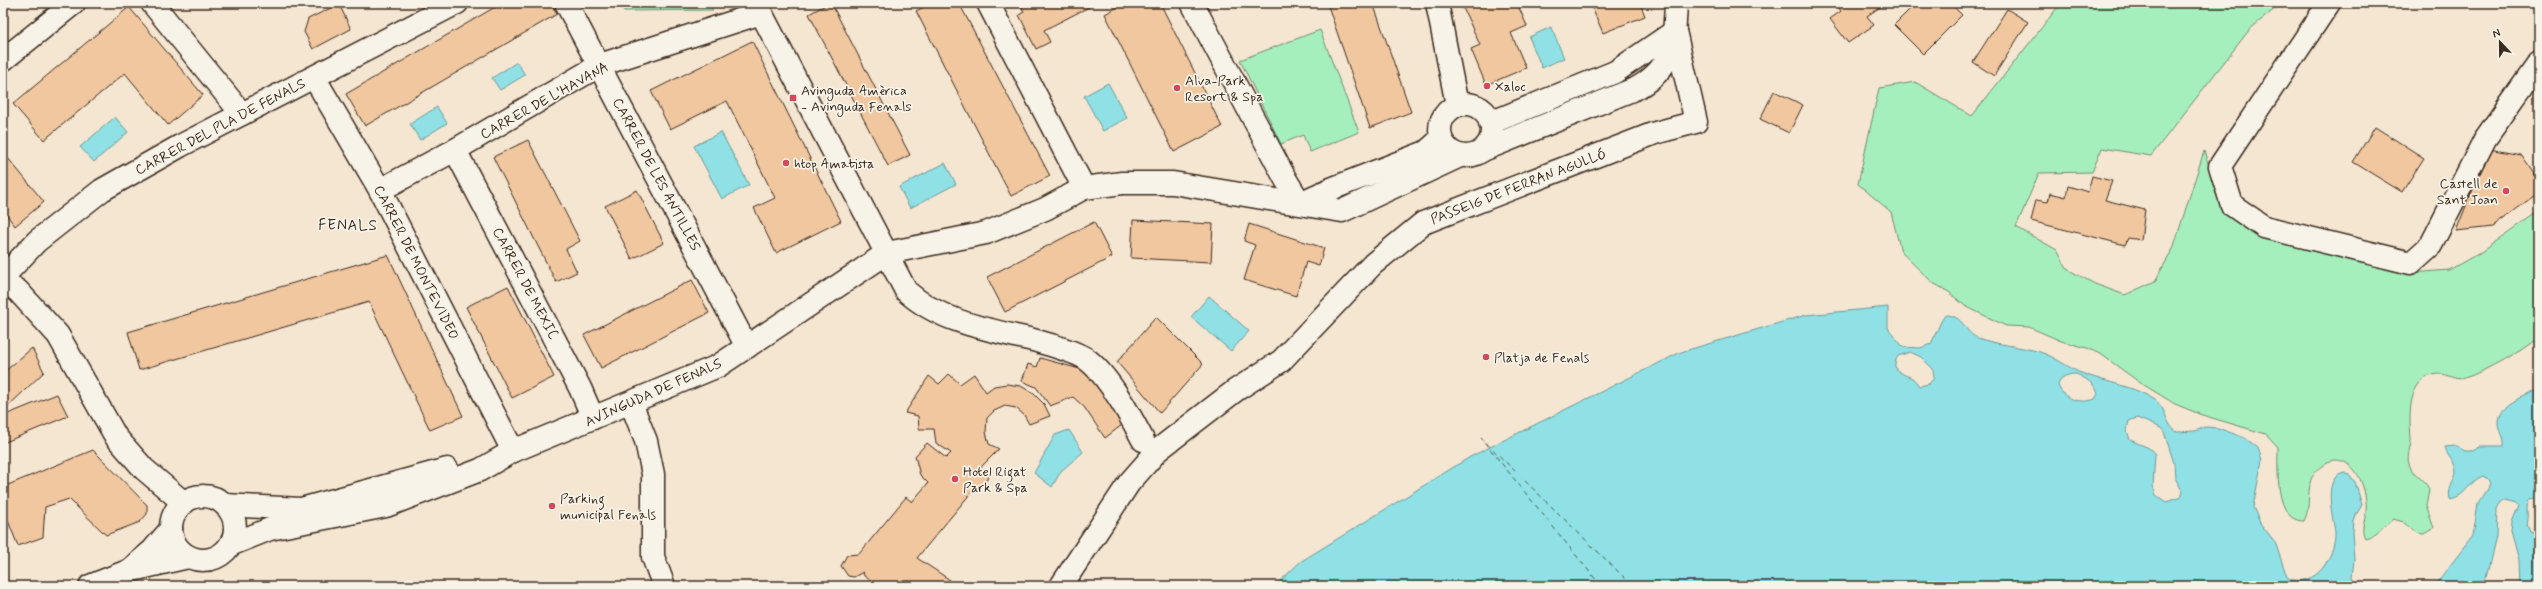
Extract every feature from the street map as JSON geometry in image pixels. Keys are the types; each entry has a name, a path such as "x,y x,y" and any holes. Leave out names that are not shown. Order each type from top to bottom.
{"street":[{"path":"3,60 74,3"},
{"path":"152,3 242,114"},
{"name":"CARRER DEL PLA DE FENALS","path":"3,277 37,241 102,190 242,114 456,3"},
{"name":"CARRER DE LES ANTILLES","path":"566,3 600,65 747,347"},
{"path":"988,3 1084,188"},
{"path":"1192,3 1286,180 1300,203"},
{"path":"1437,3 1457,105"},
{"path":"1483,150 1490,141 1492,130 1489,118 1479,107 1468,104 1457,105 1447,112 1440,122 1441,140 1450,152 1460,156 1472,156 1483,150 1637,88 1655,78 1666,64 1675,31 1676,3"},
{"path":"2329,3 2220,166 2232,205 2264,227 2412,264 2431,245 2485,139 2539,63"},
{"path":"758,8 906,291 921,304 969,324 1058,347 1085,359 1111,386 1143,440"},
{"name":"CARRER DE L'HAVANA","path":"380,190 455,150 600,65 758,8"},
{"path":"1490,123 1615,72 1675,31"},
{"name":"PASSEIG DE FERRAN AGULLÓ","path":"1061,586 1129,483 1158,450 1236,390 1281,361 1373,264 1424,223 1655,133 1696,122 1675,31"},
{"name":"CARRER DE MONTEVIDEO","path":"314,77 380,190 513,451"},
{"path":"1300,203 1331,189 1426,152 1441,140"},
{"name":"CARRER DE MEXIC","path":"455,150 580,388 593,418"},
{"path":"887,253 986,233 1045,210 1084,188 1122,183 1173,183 1342,211 1460,156"},
{"name":"AVINGUDA DE FENALS","path":"225,505 301,509 513,451 718,366 887,253"},
{"path":"3,281 18,292 58,335 116,437 144,469 184,503"},
{"path":"631,403 646,442 653,474 653,557 664,586"},
{"name":"AVINGUDA DE FENALS","path":"230,545 270,529 386,506 480,470 513,451"},
{"path":"90,586 128,571 188,557 206,560 215,558 230,545 234,535 235,524 225,505 205,496 194,498 184,503 177,510 171,528 153,550 128,571"},
{"path":"171,528 176,545 188,557"}],"green space":[{"path":"621,3 706,3 713,10 624,11"},
{"path":"2061,3 2282,3 2250,29 2151,156 2102,148 2092,172 2039,173 2016,227 2057,250 2067,269 2095,284 2125,295 2155,281 2173,249 2204,151 2225,212 2259,237 2346,259 2411,273 2449,270 2481,252 2539,211 2539,336 2504,360 2465,378 2458,379 2439,374 2429,376 2421,382 2412,398 2410,419 2411,441 2408,461 2413,471 2429,489 2426,506 2434,528 2424,534 2417,533 2404,522 2393,519 2376,534 2365,538 2363,528 2366,504 2360,478 2349,465 2342,461 2334,460 2325,463 2320,467 2311,479 2308,510 2304,521 2294,519 2287,513 2280,492 2278,479 2278,447 2266,434 2202,415 2175,404 2139,382 2102,355 2087,348 2061,341 2029,327 2006,326 1965,306 1949,292 1933,283 1901,252 1891,212 1858,184 1879,88 1915,82 1972,116"},
{"path":"1320,30 1359,132 1310,152 1303,135 1281,144 1240,60"}],"water":[{"path":"1551,27 1564,58 1542,68 1529,37"},
{"path":"517,62 525,75 500,90 492,78"},
{"path":"1108,83 1127,118 1103,131 1084,96"},
{"path":"437,107 447,123 420,140 410,124"},
{"path":"115,117 128,132 94,162 80,147"},
{"path":"721,132 749,185 722,199 694,146"},
{"path":"945,163 956,184 910,208 899,187"},
{"path":"1209,296 1249,331 1231,351 1191,317"},
{"path":"1888,307 1888,328 1903,347 1920,348 1931,344 1943,317 1948,315 1958,319 1973,335 1978,338 2040,352 2078,372 2130,388 2147,395 2159,403 2170,425 2177,432 2195,431 2206,427 2218,428 2245,438 2258,448 2262,460 2253,507 2260,523 2275,542 2287,577 2292,580 2304,580 2310,578 2320,571 2325,565 2334,545 2335,538 2330,496 2331,487 2334,480 2339,475 2348,473 2355,482 2362,505 2353,520 2352,531 2354,560 2352,577 2356,586 1275,586 1300,562 1470,457 1681,352 1806,315","holes":["1910,352 1921,357 1933,369 1934,378 1929,384 1919,386 1913,379 1901,373 1896,368 1895,365 1898,356","2073,374 2083,377 2095,387 2098,394 2095,399 2084,401 2074,400 2060,390 2058,385 2060,380 2064,376","2137,418 2161,428 2164,432 2174,463 2175,478 2183,492 2181,497 2166,502 2156,495 2153,486 2155,454 2149,448 2130,440 2127,430 2129,421"]},
{"path":"2539,389 2539,497 2529,499 2527,505 2526,523 2529,531 2539,534 2539,586 2520,586 2519,560 2511,531 2512,522 2519,505 2517,502 2506,499 2501,502 2497,510 2496,537 2484,586 2434,586 2473,536 2478,503 2490,484 2488,479 2483,476 2474,481 2460,495 2450,499 2449,495 2456,475 2456,468 2445,447 2456,446 2465,451 2471,451 2480,446 2504,446 2504,440 2499,425 2500,417 2503,411 2507,406 2519,398"},
{"path":"1069,430 1083,452 1061,471 1052,487 1034,473 1055,435"}],"building":[{"path":"502,3 551,3 557,14 365,126 346,94"},
{"path":"831,3 910,155 888,166 809,14"},
{"path":"932,3 959,3 1050,176 1011,196 916,11"},
{"path":"1020,3 1087,3 1089,7 1044,30 1050,42 1036,49 1019,15 1024,12"},
{"path":"1125,3 1160,3 1222,127 1174,152 1105,14"},
{"path":"1327,3 1373,3 1411,112 1370,128"},
{"path":"1471,3 1517,3 1527,26 1511,33 1526,68 1486,85 1471,49 1480,45 1463,8"},
{"path":"1590,3 1640,3 1645,16 1603,33"},
{"path":"1836,3 1886,3 1867,16 1874,25 1848,43 1830,19 1841,11"},
{"path":"1916,3 1950,3 1962,15 1923,54 1894,25"},
{"path":"339,4 351,29 313,49 304,32 308,19"},
{"path":"129,7 203,95 168,125 125,73 44,140 13,104"},
{"path":"2007,9 2028,22 1994,76 1973,62"},
{"name":"htop Amatista","path":"752,41 841,221 776,253 754,208 775,198 727,101 670,129 651,91"},
{"path":"1774,91 1803,105 1789,133 1760,119"},
{"path":"2375,127 2424,158 2402,192 2353,162"},
{"path":"528,140 580,241 566,249 577,272 556,282 493,157"},
{"name":"Castell de Sant Joan","path":"2489,149 2521,155 2536,177 2539,192 2493,227 2456,231"},
{"path":"3,152 44,202 15,226 3,210"},
{"path":"2092,176 2112,181 2105,200 2145,210 2141,240 2128,238 2125,245 2031,221 2036,200 2048,202 2050,193 2066,197 2068,186 2088,192"},
{"path":"637,190 664,243 632,259 605,206"},
{"path":"1133,220 1213,224 1211,262 1131,258"},
{"path":"1094,222 1112,257 1005,312 987,277"},
{"path":"1249,224 1324,248 1319,266 1306,262 1296,296 1244,280 1255,245 1244,241"},
{"path":"388,255 463,416 430,430 369,302 139,370 128,332"},
{"path":"692,280 709,313 601,368 584,335"},
{"path":"508,286 554,377 512,398 466,307"},
{"path":"1156,317 1203,364 1160,413 1117,362"},
{"path":"32,348 44,372 3,411 3,373"},
{"path":"1040,358 1087,371 1095,378 1122,425 1105,438 1084,407 1073,397 1050,406 1036,387 1022,381 1028,364 1037,367"},
{"name":"Hotel Rigat Park & Spa","path":"949,374 960,384 974,374 986,392 994,386 1007,384 1021,386 1034,394 1044,404 1050,416 1029,424 1024,415 1016,408 1005,406 994,411 987,418 986,432 989,444 999,449 981,467 990,475 978,491 975,488 917,558 950,580 948,586 879,586 864,576 863,572 854,577 848,576 841,566 847,555 859,554 906,497 912,502 928,483 920,475 915,456 927,443 946,458 951,453 936,443 934,429 919,429 918,416 905,413 929,376 939,384"},
{"path":"57,394 68,416 3,443 3,416"},
{"path":"93,450 147,505 147,514 140,522 106,535 69,499 45,507 43,537 18,546 3,508 3,487"}],"ferry route":[{"path":"1601,586 1481,438 1633,586"}],"place":[{"name":"Xaloc","path":"1487,86"},
{"name":"Alva-Park Resort & Spa","path":"1177,88"},
{"name":"Avinguda Amèrica - Avinguda Fenals","path":"793,98"},
{"name":"htop Amatista","path":"786,163"},
{"name":"Castell de Sant Joan","path":"2506,191"},
{"name":"Platja de Fenals","path":"1486,357"},
{"name":"Hotel Rigat Park & Spa","path":"955,479"},
{"name":"Parking municipal Fenals","path":"552,506"}],"district":[{"name":"FENALS","path":"348,225"}]}
